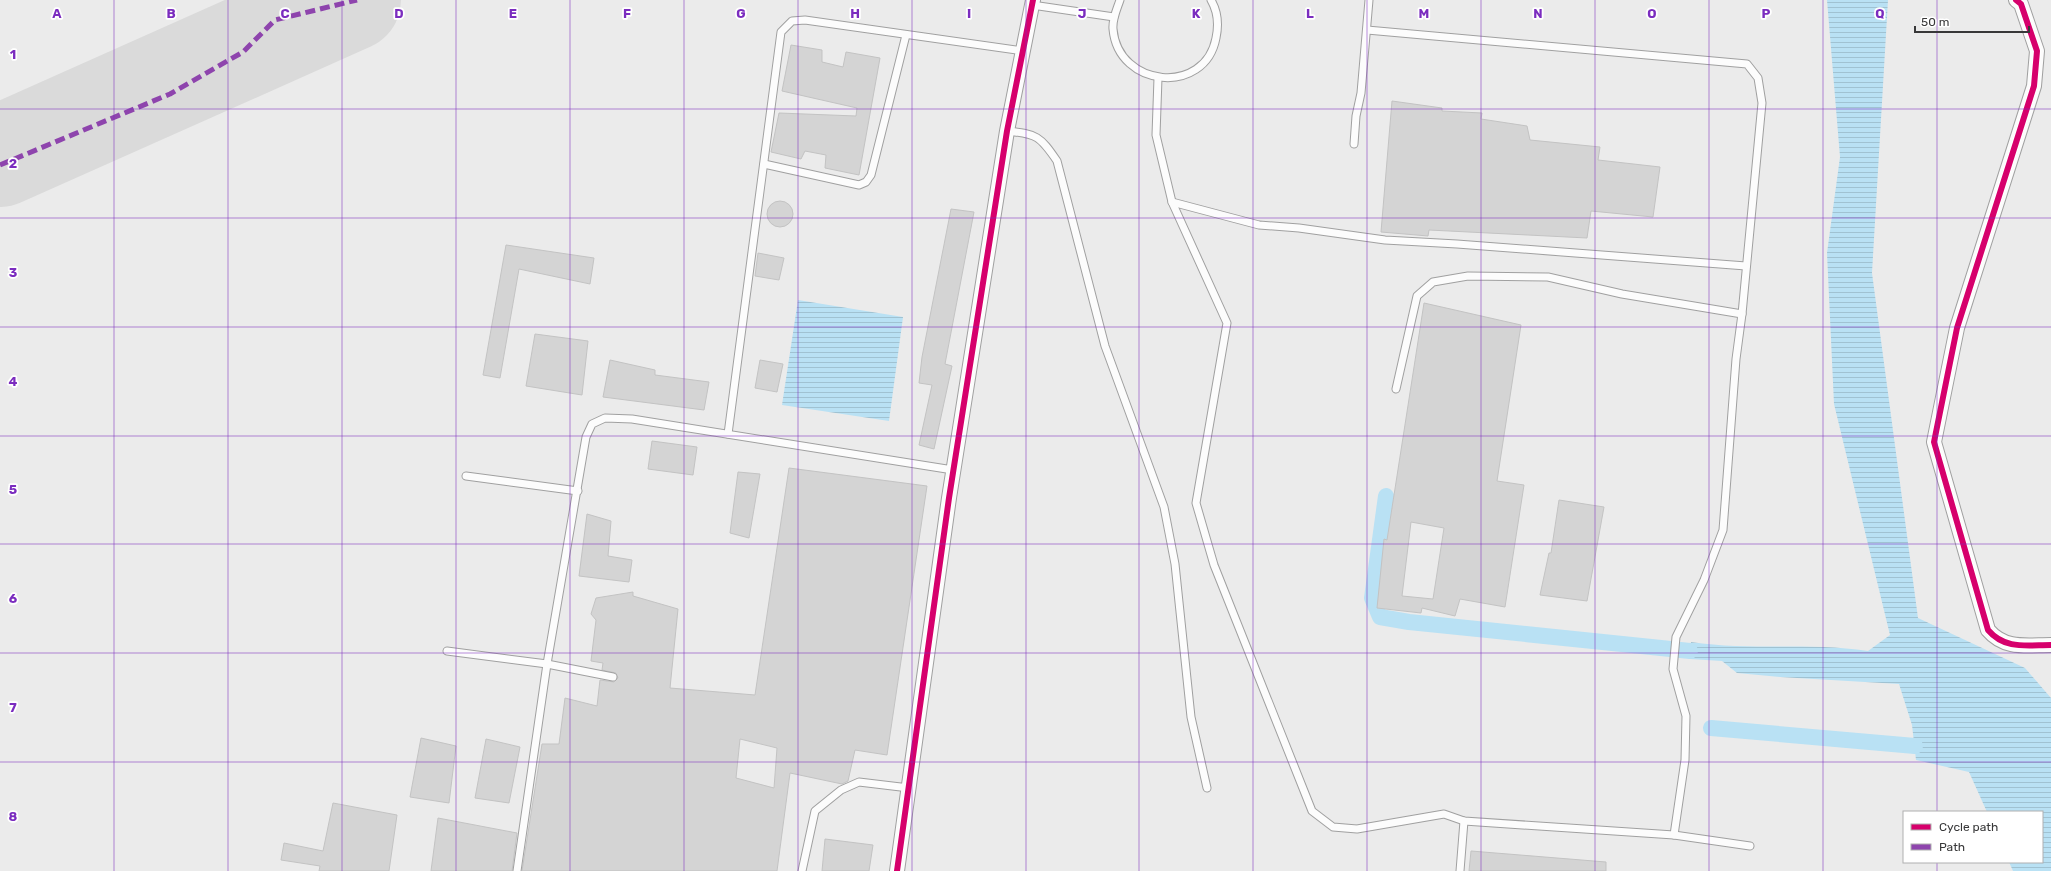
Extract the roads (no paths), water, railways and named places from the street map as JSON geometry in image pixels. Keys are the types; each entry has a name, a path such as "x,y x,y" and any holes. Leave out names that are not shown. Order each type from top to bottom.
{"street":[{"path":"2016,0 2021,4 2037,51 2034,86 1957,328 1934,442 1988,630 1996,639 2012,645 2051,645"},
{"path":"897,871 910,788 953,470 1007,131 1032,3"}],"lane":[{"path":"1120,0 1114,17 1113,29 1117,46 1127,62 1141,72 1158,78 1176,78 1193,71 1206,60 1215,44 1218,26 1215,8 1211,0"},
{"path":"1354,144 1356,116 1361,93 1369,0"},
{"path":"1032,3 1114,17"},
{"path":"728,434 781,32 792,21 805,20 1023,51"},
{"path":"1367,30 1747,64 1758,78 1762,103 1742,314 1736,360 1723,530 1704,580 1676,637 1673,669 1686,716 1685,760 1674,835"},
{"path":"764,164 859,185 866,182 871,175 906,35"},
{"path":"1158,78 1156,135 1172,202 1227,323 1196,503 1214,565 1312,811 1333,827 1351,828 1444,814 1464,820 1674,835 1750,846"},
{"path":"1007,131 1028,133 1043,140 1057,161 1105,346 1164,507 1175,564 1191,717 1207,788"},
{"path":"1172,202 1259,225 1299,228 1385,240 1746,266"},
{"path":"1396,389 1417,296 1433,282 1468,276 1548,277 1622,294 1742,314"},
{"path":"517,871 547,664 578,491 586,437 592,424 605,418 632,419 953,470"},
{"path":"466,476 578,491"},
{"path":"447,652 547,664 613,677"},
{"path":"802,871 815,811 841,790 859,782 910,788"},
{"path":"1460,871 1464,820"}],"water":[{"path":"1827,0 1888,0 1872,273 1918,618 2025,668 2051,698 2051,871 2013,871 2009,863 2043,863 2043,811 1987,811 1969,772 1916,760 1912,725 1899,684 1737,673 1722,661 1690,659 1691,642 1735,646 1846,648 1868,651 1890,635 1834,404 1827,253 1840,157"},
{"path":"798,300 903,317 889,421 782,405"}],"waterway":[{"path":"1386,496 1372,598 1380,617 1409,622 1690,651"},
{"path":"1711,728 1915,746"}]}
